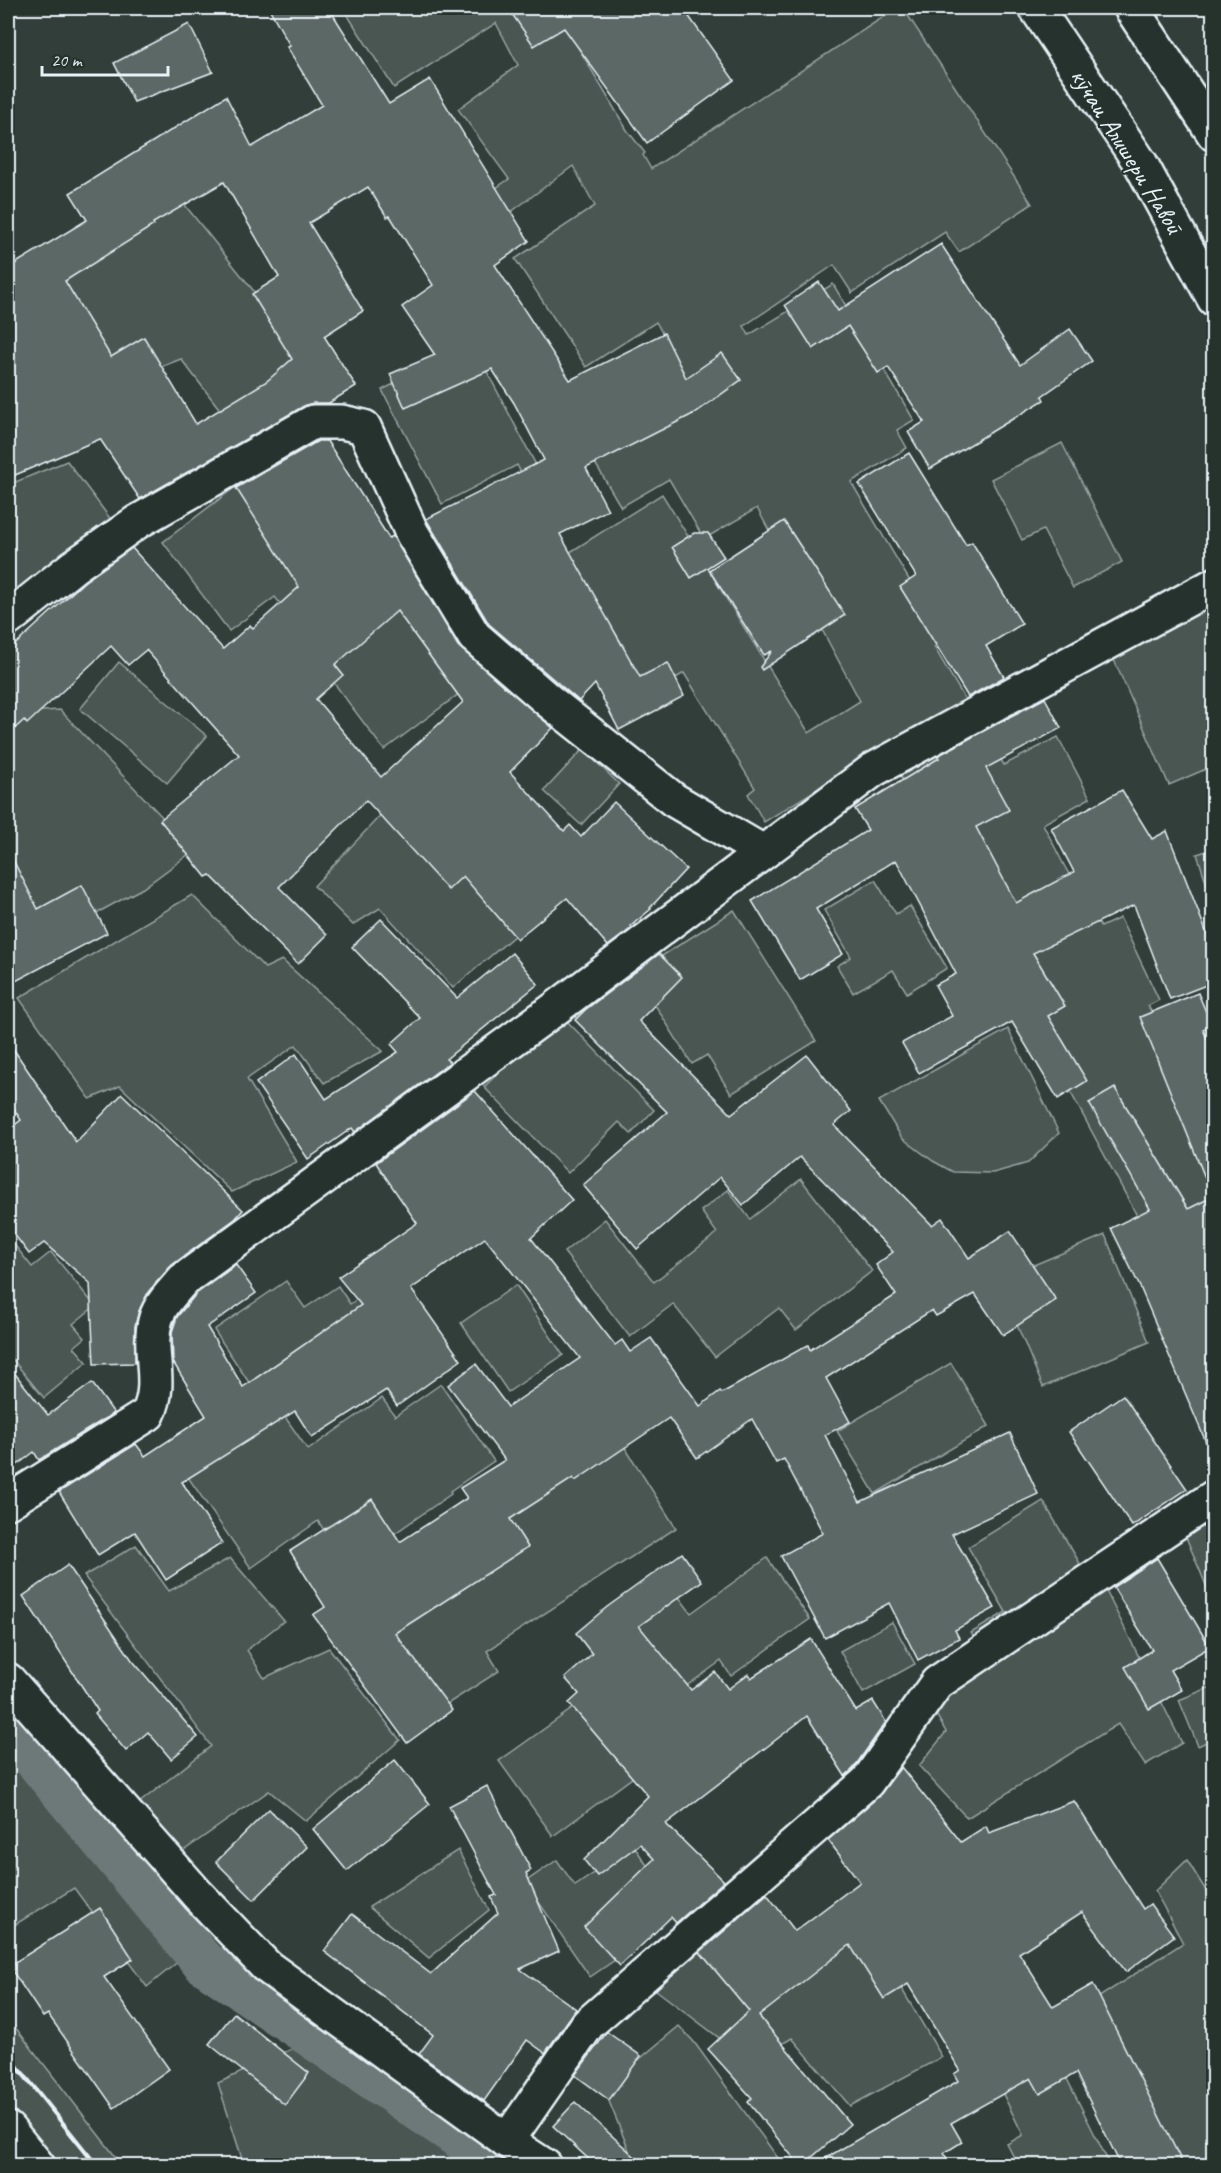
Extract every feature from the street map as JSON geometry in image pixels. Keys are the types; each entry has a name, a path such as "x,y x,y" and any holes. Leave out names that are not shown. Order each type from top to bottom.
{"street":[{"name":"кӯчаи Алишери Навоӣ","path":"1036,8 1141,164 1214,299"},
{"path":"1131,8 1214,134"},
{"path":"8,619 73,567 137,522 314,422 342,422 364,428 412,533 474,636 549,700 674,800 763,852"},
{"path":"8,1502 148,1414 154,1402 156,1386 153,1330 157,1316 165,1302 183,1280 552,1011 873,770 1214,585"},
{"path":"507,2141 588,2025 867,1782 937,1683 1214,1497"},
{"path":"8,1680 198,1895 266,1966 507,2141 545,2166"},
{"path":"8,2129 38,2166"}],"shaded area":[{"path":"343,8 486,8 491,15 488,8 555,8 627,130 645,153 643,155 651,169 897,8 903,8 1032,204 959,252 945,232 852,293 834,265 744,326 749,335 833,284 914,420 897,430 907,448 851,482 945,640 934,647 1004,765 1058,737 1090,798 1043,824 1066,869 1101,927 1120,918 1159,1000 1148,1006 1213,1117 1213,1357 885,747 764,822 748,794 755,788 684,673 617,714 590,669 624,647 567,554 662,494 809,733 860,701 757,508 704,539 669,479 621,507 579,436 684,373 656,322 586,367 515,259 595,206 573,166 507,215 490,192 509,179 458,109 518,65 496,23 394,88"},
{"path":"168,184 301,350 315,374 228,420 181,359 109,387 39,275"},
{"path":"472,343 547,486 532,494 517,465 442,504 382,390"},
{"path":"306,433 333,470 343,582 293,620 275,597 229,631 163,542"},
{"path":"1062,443 1122,562 1073,588 1043,530 1022,540 991,479"},
{"path":"67,461 115,525 20,591 8,595 8,485"},
{"path":"1213,604 1213,766 1169,785 1110,651"},
{"path":"402,607 464,690 384,750 322,667"},
{"path":"119,662 207,736 167,783 80,709"},
{"path":"60,710 168,823 196,849 143,888 32,948 8,966 8,719 11,713"},
{"path":"583,749 619,784 581,825 544,791"},
{"path":"391,804 521,930 453,988 380,908 353,925 314,886"},
{"path":"1214,849 1213,903 1197,854"},
{"path":"875,880 896,914 910,906 947,968 907,993 893,970 853,993 837,966 851,957 824,910"},
{"path":"192,895 265,968 282,960 383,1051 324,1083 296,1045 247,1079 297,1162 232,1192 120,1086 90,1099 19,998"},
{"path":"734,910 816,1041 731,1094 707,1055 692,1064 635,973"},
{"path":"559,1013 654,1110 631,1134 619,1122 568,1173 484,1087"},
{"path":"1008,1029 1059,1133 1028,1163 993,1173 953,1172 933,1161 902,1138 879,1101"},
{"path":"801,1179 872,1271 796,1330 779,1308 715,1357 673,1304 630,1337 564,1252 605,1219 654,1282 717,1233 701,1211 728,1190 750,1219"},
{"path":"1105,1235 1149,1342 1043,1387 998,1280"},
{"path":"8,1237 32,1267 51,1252 95,1306 73,1324 85,1338 74,1347 87,1362 44,1398 8,1354"},
{"path":"392,1275 419,1315 256,1393 214,1330 286,1281 305,1308 338,1286 350,1304"},
{"path":"516,1285 563,1355 508,1392 461,1323"},
{"path":"951,1363 989,1426 875,1494 837,1431"},
{"path":"441,1384 494,1461 348,1566 318,1521 251,1568 174,1457 267,1391 308,1450 382,1398 395,1416"},
{"path":"619,1438 676,1528 487,1651 499,1671 413,1726 357,1641 474,1533"},
{"path":"1043,1501 1088,1577 978,1643 971,1633 1006,1612 968,1547"},
{"path":"1213,1518 1213,1602 1183,1530"},
{"path":"136,1545 169,1591 230,1558 284,1621 247,1650 264,1678 329,1648 400,1740 306,1821 269,1791 176,1856 134,1807 211,1746 84,1576"},
{"path":"767,1558 810,1619 731,1676 721,1661 656,1708 606,1638 673,1589 691,1613"},
{"path":"1101,1581 1182,1743 1145,1765 1118,1724 967,1818 919,1766 946,1732 933,1709 941,1686"},
{"path":"892,1622 915,1664 863,1693 840,1651"},
{"path":"1213,1686 1213,1739 1198,1746 1179,1700"},
{"path":"583,1701 636,1775 553,1836 499,1761"},
{"path":"8,1749 185,1956 147,1987 74,1888 8,1929"},
{"path":"634,1846 656,1879 637,1945 590,1977 525,1882 557,1860 575,1886"},
{"path":"458,1850 489,1910 429,1958 369,1907"},
{"path":"1187,1860 1213,1902 1213,2165 1124,2165 1082,2008 1183,1943 1155,1891"},
{"path":"858,1915 942,2057 850,2106 792,2038 751,2062 656,1990 702,1938 772,1916 798,1955"},
{"path":"8,2018 122,2165 57,2165 8,2101"},
{"path":"679,2026 694,2042 783,2165 635,2165 604,2089"},
{"path":"296,2047 480,2165 244,2165 218,2083"},
{"path":"1059,2063 1110,2165 1018,2165 1007,2144 1023,2135 1002,2092"}],"building":[{"path":"269,8 329,8 389,104 430,79 529,241 495,265 570,380 664,333 686,378 722,353 741,380 695,413 586,468 608,510 560,534 640,677 668,663 684,696 619,730 595,684 579,701 489,624 426,519 544,460 514,403 492,369 405,408 390,374 435,355 402,307 433,285 390,216 387,217 368,187 309,223 363,311 324,336 356,386 329,403 313,403 304,406 140,499 100,439 8,478 8,268 87,220 70,193 226,96 252,147 322,105 287,47 290,46","holes":["224,182 279,277 252,294 292,359 267,381 196,424 144,337 111,357 65,281 154,225 153,223"]},
{"path":"508,8 683,8 734,80 647,143 564,28 534,46"},
{"path":"189,24 213,72 134,102 114,63"},
{"path":"941,244 1020,365 1070,329 1092,361 1042,396 1044,400 930,469 908,432 924,422 888,367 878,373 848,326 813,349 785,305 819,282 838,311"},
{"path":"318,441 327,441 389,538 393,536 458,646 553,728 510,772 564,831 570,825 581,837 614,802 686,869 651,909 631,926 632,928 608,946 567,898 517,939 463,876 448,890 366,800 279,887 327,935 298,964 210,875 206,877 160,820 239,755 146,650 128,665 111,646 27,724 24,720 8,735 8,651 85,581 132,548 223,649 250,625 253,628 299,587 236,488","holes":["397,611 463,702 381,777 316,699 343,675 335,665"]},
{"path":"909,453 966,545 972,542 1022,624 986,646 1004,677 968,697 900,587 916,576 859,484"},
{"path":"784,521 845,615 762,670 760,667 772,651 764,655 709,570"},
{"path":"694,533 708,533 724,557 691,578 672,547"},
{"path":"1045,698 1061,728 986,768 1009,810 976,827 1016,903 1074,872 1051,828 1122,790 1152,839 1167,831 1214,952 1214,982 1170,999 1134,905 1033,953 1065,1006 1048,1016 1087,1081 1058,1099 1012,1022 919,1073 902,1043 952,1016 935,985 956,974 896,860 816,909 843,954 800,980 752,901 868,830 855,809 939,758 937,756"},
{"path":"8,850 38,909 82,885 107,933 8,985"},
{"path":"381,919 457,998 512,953 538,984 446,1059 450,1062 355,1132 352,1128 308,1159 256,1083 296,1054 326,1099 398,1052 391,1044 420,1018 352,947"},
{"path":"659,954 682,977 639,1021 731,1114 807,1055 851,1111 834,1125 932,1225 942,1218 969,1258 1010,1231 1056,1300 1003,1335 975,1294 936,1316 932,1310 826,1378 850,1422 825,1435 860,1502 1010,1433 1038,1494 952,1534 995,1608 955,1630 959,1638 918,1660 889,1603 825,1638 781,1556 823,1533 784,1459 776,1463 752,1419 697,1458 669,1418 575,1481 573,1478 510,1519 528,1547 395,1633 452,1710 407,1743 313,1615 325,1607 290,1551 372,1499 400,1542 467,1498 460,1488 505,1460 448,1385 476,1364 508,1407 580,1358 485,1238 411,1289 461,1360 397,1406 386,1390 312,1438 295,1411 182,1482 222,1543 166,1580 135,1532 98,1555 59,1492 136,1444 145,1456 206,1416 173,1362 172,1332 177,1317 196,1294 236,1265 256,1293 207,1327 243,1387 361,1305 338,1277 417,1223 376,1163 475,1091 572,1200 531,1238 615,1345 622,1340 630,1352 651,1338 700,1406 720,1391 722,1393 808,1345 810,1350 896,1295 876,1265 893,1252 800,1157 743,1205 720,1177 637,1249 583,1185 667,1112 575,1020"},
{"path":"1198,993 1212,1026 1203,1029 1214,1056 1214,1195 1212,1195 1140,1017"},
{"path":"8,1041 76,1142 122,1094 243,1210 235,1219 172,1265 149,1291 139,1311 135,1326 135,1363 94,1364 90,1283 44,1243 29,1254 8,1226 8,1130 21,1120 8,1100"},
{"path":"1115,1088 1188,1209 1214,1196 1214,1461 1140,1287 1111,1228 1150,1209 1089,1103"},
{"path":"8,1365 48,1415 92,1383 114,1413 39,1460 34,1452 8,1472"},
{"path":"1123,1395 1187,1489 1132,1526 1069,1432"},
{"path":"682,1553 702,1581 639,1626 691,1690 715,1672 728,1689 748,1674 751,1678 811,1639 856,1711 873,1701 886,1722 853,1769 845,1776 807,1716 666,1824 724,1881 676,1923 671,1917 620,1966 584,1927 654,1859 640,1844 597,1876 584,1860 648,1796 569,1703 579,1694 565,1678 592,1654 576,1633 607,1607"},
{"path":"1157,1558 1210,1647 1170,1670 1182,1690 1149,1709 1125,1667 1152,1650 1113,1587"},
{"path":"68,1565 132,1660 198,1737 171,1759 148,1732 126,1751 95,1714 98,1711 23,1596"},
{"path":"395,1760 430,1804 347,1871 313,1829"},
{"path":"901,1767 961,1842 986,1826 989,1833 1074,1801 1143,1909 1150,1904 1174,1936 1126,1972 1082,1912 1019,1953 1053,2007 1093,1984 1184,2166 1121,2166 1076,2073 1040,2094 1031,2078 951,2123 962,2142 944,2153 951,2166 812,2166 958,2081 954,2074 960,2070 908,1984 884,1999 850,1945 759,2016 850,2124 802,2166 748,2102 752,2098 708,2049 749,2011 700,1952 767,1894 795,1931 860,1882 828,1840 879,1796"},
{"path":"487,1786 531,1870 526,1873 559,1951 520,1969 576,2009 545,2053 527,2040 484,2101 419,2054 433,2035 324,1951 352,1914 431,1974 498,1913 491,1897 496,1895 449,1806"},
{"path":"269,1809 307,1847 254,1900 216,1862"},
{"path":"100,1908 133,1959 104,1977 169,2069 114,2108 48,2014 43,2017 9,1966"},
{"path":"234,2013 309,2073 285,2105 209,2044"},
{"path":"607,2032 641,2056 609,2100 575,2075"},
{"path":"575,2102 645,2166 596,2166 553,2126"}],"waterway":[{"path":"8,1726 203,1962 502,2166"}],"railway":[{"path":"8,2055 97,2166"}]}
